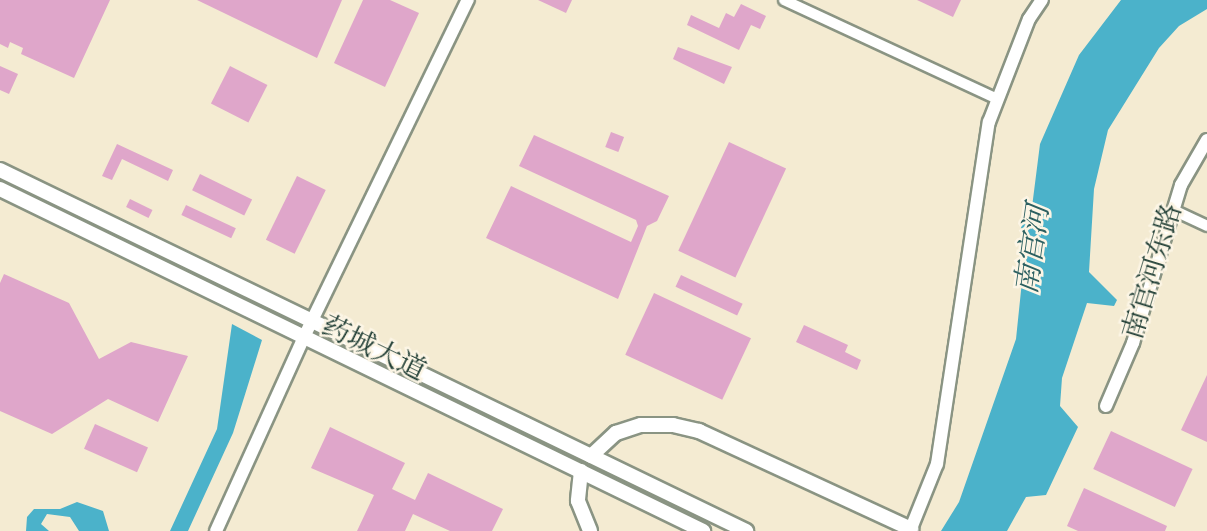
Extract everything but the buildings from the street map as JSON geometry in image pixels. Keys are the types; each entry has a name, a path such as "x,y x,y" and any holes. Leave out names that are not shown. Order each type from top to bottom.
{"main road":[{"name":"药城大道","path":"0,170 746,531"},
{"name":"药城大道","path":"0,189 305,335 703,531"},
{"path":"591,456 615,433 641,425 673,425 699,431 910,530"},
{"path":"581,471 578,501 590,531"}],"street":[{"path":"216,531 305,335 468,0"},
{"path":"784,0 997,99"},
{"path":"910,530 937,464 989,121 1029,19 1042,0"},
{"name":"南官河东路","path":"1106,406 1133,343 1173,210 1207,140"},
{"path":"1173,210 1207,226"}],"water":[{"name":"南官河","path":"1121,0 1207,0 1207,9 1179,26 1159,48 1108,130 1094,189 1089,272 1117,300 1114,306 1087,303 1062,378 1060,406 1078,427 1046,495 1026,497 1007,531 941,531 959,502 1016,339 1027,233 1021,228 1024,211 1032,207 1040,144 1079,55"},
{"path":"232,324 262,340 233,433 188,531 170,531 217,429"},
{"path":"77,502 103,511 109,531 79,531 70,517 47,514 41,524 49,531 26,531 27,517 34,509 60,509"}]}
